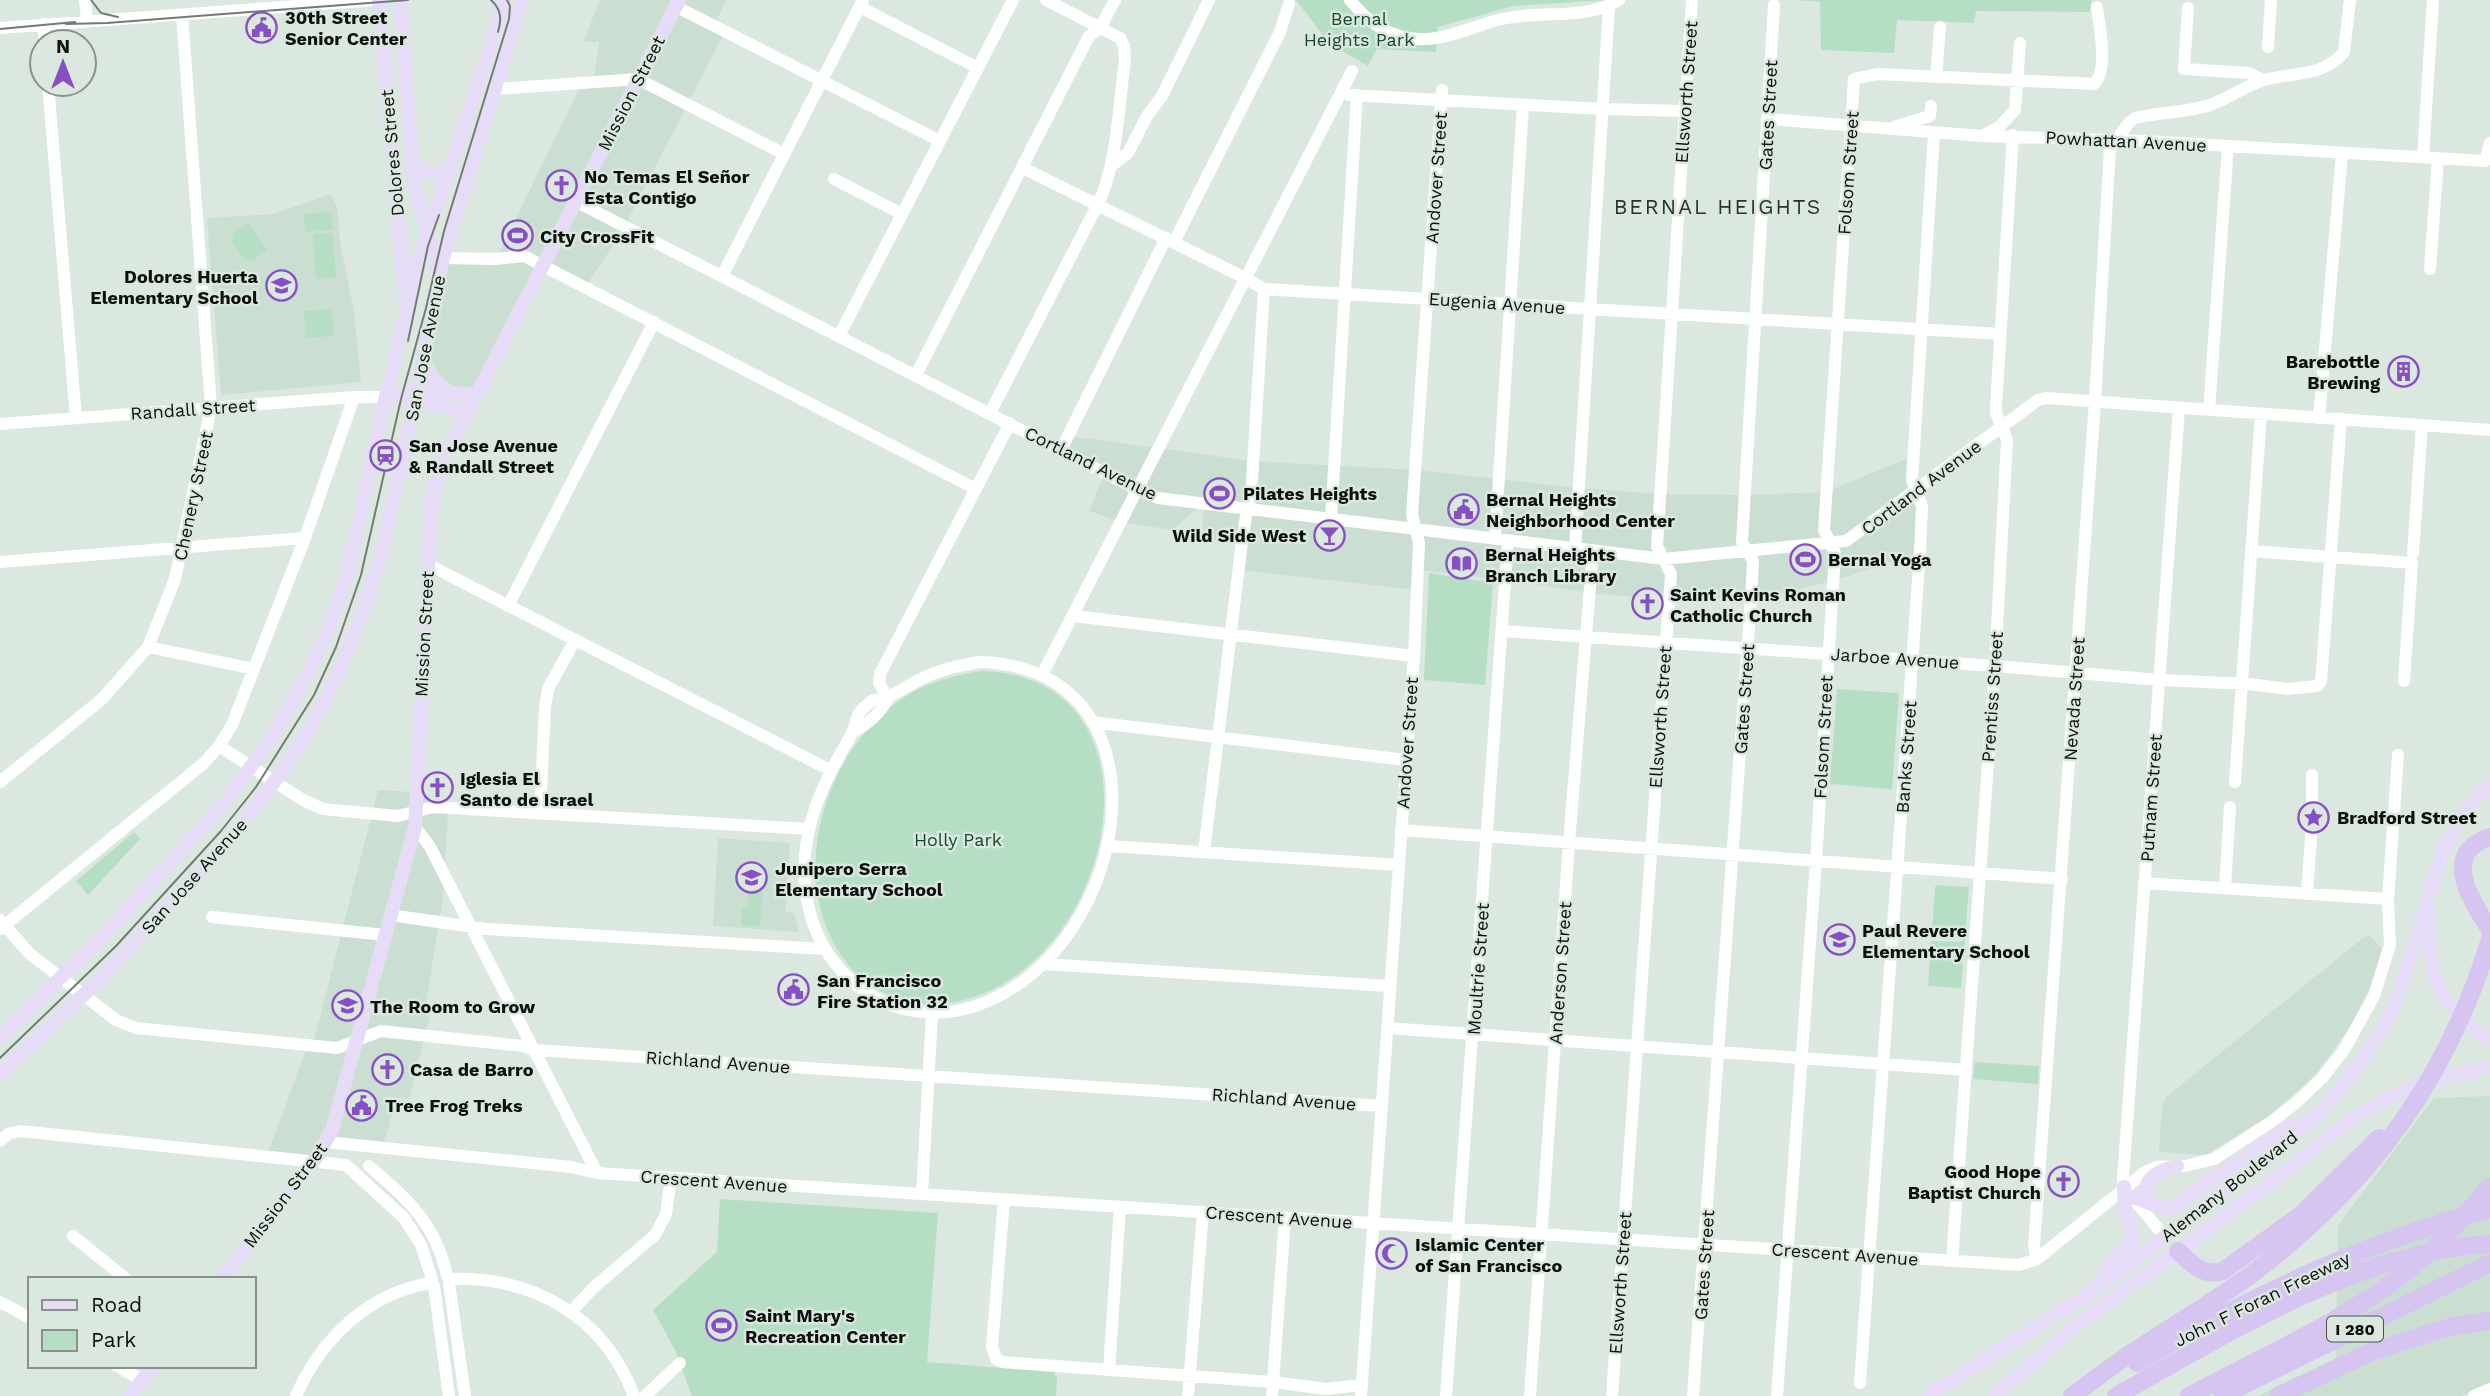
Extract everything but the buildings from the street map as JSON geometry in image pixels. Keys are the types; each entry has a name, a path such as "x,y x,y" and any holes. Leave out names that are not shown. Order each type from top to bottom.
{"highway":[{"path":"2490,837 2470,848 2462,870 2467,889 2490,930"},
{"path":"2072,1396 2136,1350 2236,1285 2305,1220 2430,1076 2460,1019 2490,939"},
{"path":"2189,1396 2314,1330 2387,1286 2429,1252 2490,1186"},
{"name":"John F Foran Freeway","path":"2083,1396 2201,1326 2333,1262 2432,1226 2490,1209"},
{"path":"2178,1251 2197,1268 2215,1274 2305,1220"},
{"path":"2116,1396 2236,1330 2344,1278 2408,1257 2490,1244"},
{"name":"I 280","path":"2222,1396 2490,1263"},
{"path":"2278,1396 2373,1351 2453,1326 2490,1321"}],"main road":[{"name":"Dolores Street","path":"378,0 406,306"},
{"name":"Dolores Street","path":"400,0 417,200 428,231 438,281"},
{"name":"San Jose Avenue","path":"0,1037 79,962 181,852 242,780 286,715 312,666 342,593 354,550 406,306 504,0"},
{"name":"San Jose Avenue","path":"0,1074 98,981 248,817 296,751 336,677 367,602 387,533 443,258 522,0"},
{"name":"Mission Street","path":"224,1277 314,1161 332,1130 415,827 427,564 433,490 443,460 677,3"},
{"path":"390,125 410,124"},
{"path":"412,157 420,169 429,174 449,173"},
{"path":"422,357 433,380 448,391"},
{"name":"Randall Street","path":"386,397 416,397 448,391 475,395"},
{"name":"Randall Street","path":"416,397 466,413"},
{"name":"Alemany Boulevard","path":"1928,1396 2090,1293 2272,1156 2312,1120 2345,1084 2382,1030 2397,998 2450,835 2468,807 2490,783"},
{"path":"2428,899 2428,955 2436,983 2451,1008 2490,1040"},
{"name":"Alemany Boulevard","path":"1996,1396 2073,1328 2368,1109 2422,1083 2490,1066"},
{"path":"2090,1293 2113,1261 2132,1243 2132,1228 2125,1209 2127,1191 2160,1207 2171,1208 2182,1203 2286,1128 2312,1120"},
{"path":"2151,1203 2146,1187 2152,1176 2177,1166"},
{"path":"2165,1237 2178,1251"},
{"path":"130,1396 151,1368"}],"street":[{"path":"85,0 87,21"},
{"path":"0,28 378,0"},
{"path":"839,336 1013,0"},
{"path":"990,413 1108,184 1111,166 1125,59 1124,46 1120,38 1046,0"},
{"path":"916,375 1089,36 1100,28 1115,0"},
{"path":"1111,166 1128,153 1147,116 1162,96 1209,0"},
{"path":"1350,0 1388,33 1405,38 1433,38 1503,19 1582,13 1614,3 1602,110 1574,548"},
{"name":"Ellsworth Street","path":"1612,1396 1671,574 1657,546 1692,0"},
{"path":"2268,47 2271,0"},
{"path":"2115,141 2136,118 2193,110 2263,80 2328,67 2344,52 2347,43 2350,0"},
{"path":"2423,157 2433,0"},
{"path":"677,3 940,141"},
{"path":"722,276 862,4 978,68"},
{"path":"1061,450 1280,32 1289,4"},
{"name":"Gates Street","path":"1693,1396 1748,648 1753,561 1742,542 1774,5"},
{"path":"1940,27 1937,77 2088,84 2098,81 2100,73 2102,47 2096,7"},
{"path":"2188,8 2184,69 2249,74 2263,80"},
{"name":"Chenery Street","path":"0,782 102,699 148,647 175,579 183,548 211,407 181,15"},
{"path":"43,24 43,28"},
{"path":"1982,136 1999,127 2013,114 2018,97 2020,43"},
{"path":"1042,675 1352,71"},
{"name":"Folsom Street","path":"1777,1396 1816,861 1835,553 1824,530 1854,79 1878,74 1937,77"},
{"path":"496,89 638,79 785,154"},
{"path":"1342,94 1442,95 1523,105 1685,111"},
{"path":"1331,519 1357,95"},
{"name":"Andover Street","path":"1361,1391 1413,656 1419,543 1412,514 1442,95"},
{"path":"49,98 76,418"},
{"name":"Moultrie Street","path":"1446,1396 1503,631 1502,540 1510,304 1523,105"},
{"path":"1888,130 1930,116 1931,106"},
{"name":"Powhattan Avenue","path":"1768,119 1982,136 2013,135 2485,161 2490,143"},
{"name":"Banks Street","path":"1860,1383 1913,660 1922,506 1912,480 1934,133"},
{"name":"Prentiss Street","path":"1952,1261 1995,666 2007,440 1996,413 2013,135"},
{"name":"Nevada Street","path":"2037,1259 2034,1246 2062,879 2110,148 2115,141"},
{"path":"2209,410 2228,146"},
{"path":"2319,418 2342,154"},
{"path":"2430,269 2438,158"},
{"name":"Eugenia Avenue","path":"1023,167 1264,289 2000,334"},
{"path":"834,179 902,214"},
{"name":"Cortland Avenue","path":"575,201 1152,497 1416,530 1664,559 1846,541 2042,398 2490,430"},
{"path":"443,258 455,260 523,256 976,489"},
{"path":"1204,852 1247,509 1251,497 1264,289"},
{"path":"508,606 654,322"},
{"path":"2,925 204,763 224,750 305,538 354,397"},
{"name":"Randall Street","path":"0,424 211,407 386,397"},
{"name":"Putnam Street","path":"2127,1191 2125,1138 2179,408"},
{"path":"2235,782 2261,414"},
{"path":"2331,557 2341,419"},
{"path":"888,698 879,683 880,674 1010,423"},
{"path":"2404,681 2423,425"},
{"path":"0,562 305,538"},
{"name":"Anderson Street","path":"1530,1396 1584,637 1593,550"},
{"path":"2251,551 2331,557 2413,558"},
{"name":"Jarboe Avenue","path":"1503,631 2299,688 2321,683 2331,557"},
{"path":"427,564 830,770"},
{"path":"1073,617 1413,656"},
{"path":"540,814 548,689 575,640"},
{"path":"148,647 254,669"},
{"path":"980,662 1022,667 1042,675 1070,695 1092,722 1107,758 1113,792 1108,846 1098,882 1089,901 1070,933 1043,964 1010,991 992,1000 962,1010 932,1014 895,1007 877,999 848,979 824,949 815,930 806,894 804,860 809,830 830,770 853,732 869,723 883,709 888,698 923,678 960,665 980,662"},
{"path":"1092,722 1406,761"},
{"path":"224,750 303,800 329,810 398,816 433,807 809,830"},
{"path":"2037,1259 2127,1191 2145,1172 2157,1167 2200,1164 2214,1159 2271,1122 2322,1078 2344,1050 2374,996 2390,945 2388,899 2398,755"},
{"path":"2307,893 2312,825 2312,775"},
{"path":"2225,887 2230,807"},
{"path":"415,827 429,845 597,1173"},
{"path":"1401,830 2062,879"},
{"path":"1108,846 1399,866"},
{"path":"2144,883 2388,899"},
{"path":"390,915 486,929 824,949"},
{"path":"212,917 385,935"},
{"name":"Richland Avenue","path":"2,925 34,957 71,986 115,1019 136,1028 337,1048 381,1031 535,1049 1381,1106"},
{"path":"1043,964 1390,986"},
{"path":"922,1194 932,1014"},
{"path":"1387,1028 1966,1070"},
{"path":"0,1141 8,1133 20,1131 346,1165 393,1207 414,1232 428,1259 449,1396"},
{"name":"Crescent Avenue","path":"326,1142 571,1167 597,1173 1952,1261 2019,1265 2037,1259"},
{"path":"368,1184 371,1147"},
{"path":"369,1166 405,1197 426,1223 443,1254 449,1279 465,1396"},
{"path":"571,1312 593,1288 655,1236 666,1214 671,1178"},
{"path":"2127,1191 2165,1237"},
{"path":"1004,1199 992,1348 996,1359 1009,1363 1361,1391"},
{"path":"1108,1370 1120,1207"},
{"path":"1188,1396 1203,1212"},
{"path":"1272,1396 1285,1218"},
{"path":"73,1236 124,1277"},
{"path":"296,1396 316,1357 345,1325 382,1299 417,1285 433,1282 439,1275 449,1279 492,1280 514,1285 534,1292 571,1312 611,1352 634,1396"},
{"path":"0,1302 28,1317"},
{"path":"645,1396 680,1363"},
{"path":"121,1368 142,1380"}],"shaded area":[{"path":"600,0 726,0 716,21 728,26 619,237 585,287 543,265 475,395 448,391 422,357 442,264 496,259 582,83 594,79 599,42 583,42"},
{"name":"Dolores Huerta Elementary School","path":"331,194 338,211 340,242 354,312 361,382 221,395 207,218 273,214"},
{"path":"1069,436 1253,461 1416,470 1660,494 1826,492 1913,456 1922,506 1920,552 1833,581 1751,600 1669,600 1589,593 1418,570 1417,590 1239,570 1242,542 1203,539 1203,504 1172,530 1121,522 1089,511 1105,473 1061,450"},
{"path":"378,790 412,792 448,812 443,897 425,1010 431,1011 409,1099 396,1098 384,1146 330,1140 317,1160 267,1156 308,1044 313,1044"},
{"name":"Junipero Serra Elementary School","path":"718,838 790,843 785,912 794,913 799,932 713,926"},
{"path":"2368,934 2382,949 2370,987 2350,1027 2314,1076 2269,1116 2206,1155 2159,1152 2162,1107 2166,1097"},
{"path":"2490,1096 2490,1382 2461,1396 2258,1396 2336,1358 2338,1225 2434,1098"}],"green space":[{"name":"Bernal Heights Park","path":"1296,0 1607,0 1513,6 1438,27 1436,52 1377,49 1368,66 1330,44"},
{"path":"1798,0 2091,0 2090,12 1976,11 1974,23 1897,20 1894,53 1821,50 1820,2"},
{"path":"331,212 333,230 305,232 304,214"},
{"path":"249,223 267,251 252,261 244,259 232,241 233,234"},
{"path":"333,233 336,277 316,279 313,234"},
{"path":"332,309 334,336 306,338 304,311"},
{"path":"1429,573 1493,583 1485,685 1424,680"},
{"name":"Holly Park","path":"981,671 1044,686 1084,723 1102,774 1101,833 1083,892 1049,945 1001,985 941,1004 904,1001 869,985 860,977 830,935 818,898 816,859 821,820 834,782 854,747 880,716 919,689 945,679"},
{"path":"1837,689 1899,693 1892,789 1830,784"},
{"path":"134,832 140,839 88,895 76,881"},
{"path":"749,885 763,886 760,926 741,925 742,908 748,908"},
{"path":"1937,885 1969,887 1961,988 1928,986 1931,941 1962,942 1962,936 1932,934"},
{"path":"1975,1062 2039,1066 2038,1084 1973,1079"},
{"path":"720,1199 938,1213 927,1362 1054,1372 1057,1378 1056,1396 692,1396 675,1350 653,1310 717,1252"}],"tram line":[{"path":"91,0 101,13 118,17"},
{"path":"66,24 408,0"},
{"path":"491,0 500,14 498,32"},
{"path":"0,1058 116,946 221,831 256,787 314,695 336,647 361,575 401,399 444,231 509,19 510,6 507,0"},
{"path":"0,29 75,22"},
{"path":"408,341 428,246 439,215"}],"place":[{"name":"30th Street Senior Center","path":"262,27"},
{"name":"No Temas El Señor Esta Contigo","path":"561,186"},
{"name":"City CrossFit","path":"517,236"},
{"name":"Dolores Huerta Elementary School","path":"281,286"},
{"name":"Barebottle Brewing","path":"2403,371"},
{"name":"San Jose Avenue & Randall Street","path":"386,455"},
{"name":"Pilates Heights","path":"1220,493"},
{"name":"Bernal Heights Neighborhood Center","path":"1463,509"},
{"name":"Wild Side West","path":"1329,535"},
{"name":"Bernal Yoga","path":"1805,559"},
{"name":"Bernal Heights Branch Library","path":"1462,564"},
{"name":"Saint Kevins Roman Catholic Church","path":"1647,604"},
{"name":"Iglesia El Santo de Israel","path":"437,788"},
{"name":"Bradford Street","path":"2314,817"},
{"name":"Junipero Serra Elementary School","path":"752,878"},
{"name":"Paul Revere Elementary School","path":"1839,940"},
{"name":"San Francisco Fire Station 32","path":"794,990"},
{"name":"The Room to Grow","path":"347,1006"},
{"name":"Casa de Barro","path":"387,1069"},
{"name":"Tree Frog Treks","path":"362,1105"},
{"name":"Good Hope Baptist Church","path":"2064,1181"},
{"name":"Islamic Center of San Francisco","path":"1392,1254"},
{"name":"Saint Mary's Recreation Center","path":"722,1325"}],"district":[{"name":"BERNAL HEIGHTS","path":"1718,206"}]}
